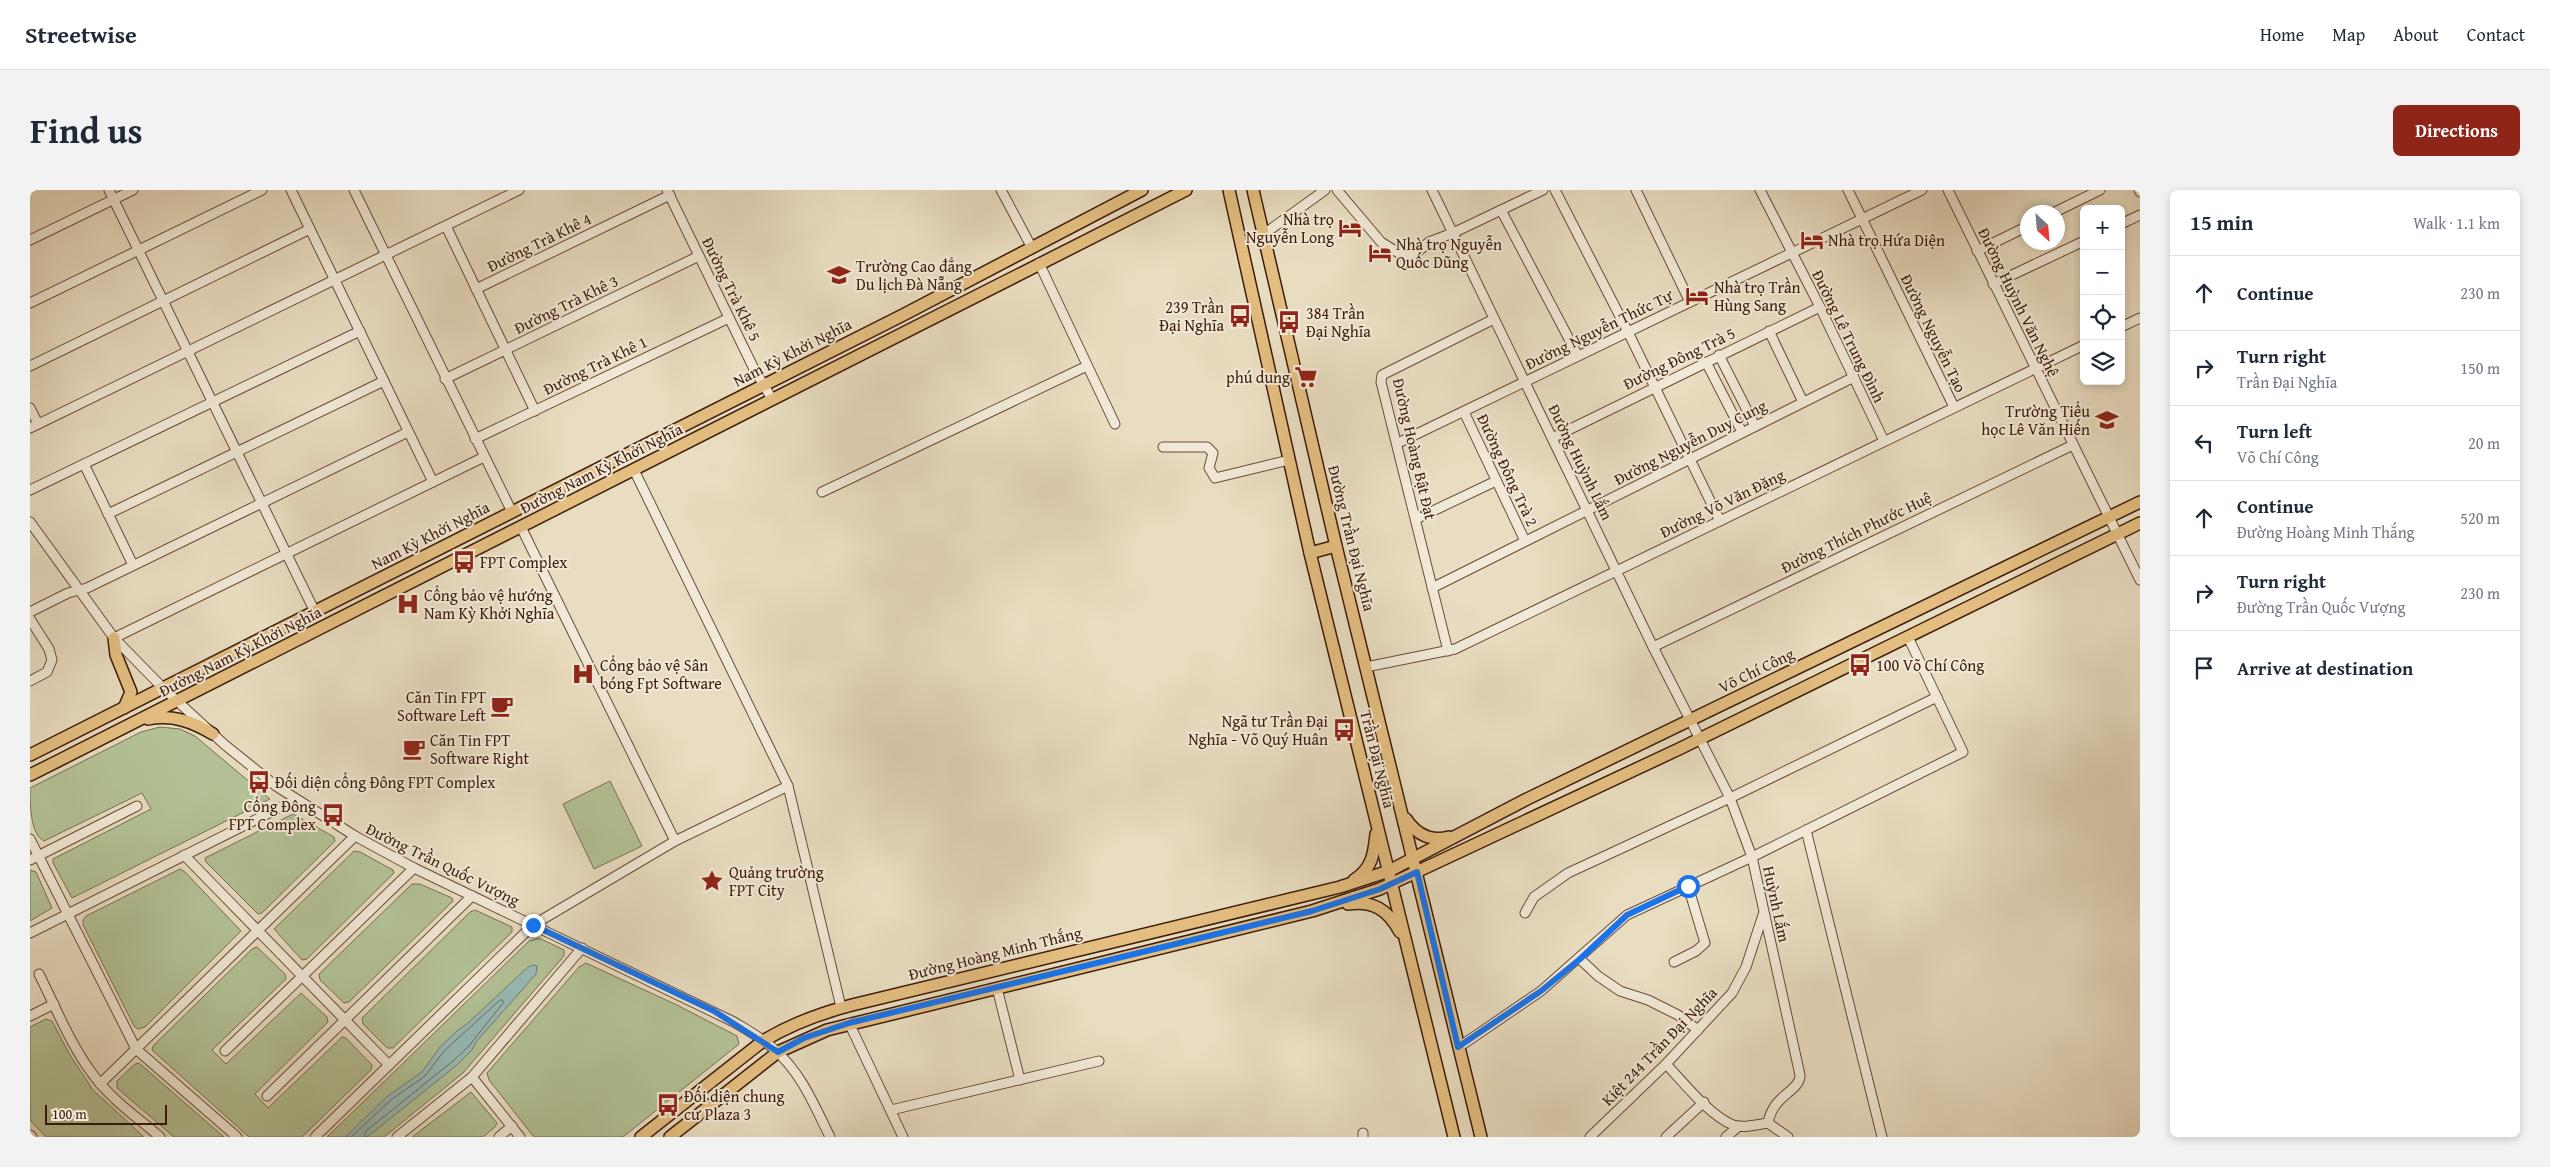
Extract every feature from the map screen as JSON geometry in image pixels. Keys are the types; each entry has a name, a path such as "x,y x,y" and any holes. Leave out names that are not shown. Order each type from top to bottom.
{"main road":[{"path":"1039,263 1032,248 1142,190"},
{"name":"Đường Nam Kỳ Khởi Nghĩa","path":"30,775 1186,190"},
{"name":"Trần Đại Nghĩa","path":"1229,190 1310,553 1454,1137"},
{"name":"Đường Trần Đại Nghĩa","path":"1253,190 1336,546 1414,858 1458,1047"},
{"name":"Nam Kỳ Khởi Nghĩa","path":"30,755 1032,248"},
{"name":"Võ Chí Công","path":"1388,871 1458,834 2140,502"},
{"path":"1392,884 1700,743 1908,637 2140,524"},
{"path":"1310,553 1336,546"},
{"path":"114,638 117,657 131,692 131,698 124,708"},
{"path":"134,722 160,717 177,718 192,722 214,734"},
{"path":"1402,811 1411,826 1424,836 1437,839 1458,834"},
{"path":"1340,886 1358,878 1370,863 1375,849 1376,822"},
{"name":"Đường Hoàng Minh Thắng","path":"641,1137 763,1041 792,1025 841,1007 1340,886 1388,871"},
{"name":"Đường Hoàng Minh Thắng","path":"670,1137 778,1052 804,1038 849,1023 1312,911 1392,884"},
{"path":"1312,911 1355,903 1376,906 1393,921 1408,950"},
{"path":"993,971 997,988"},
{"path":"1458,1047 1481,1137"}],"street":[{"path":"109,190 315,612"},
{"path":"30,240 133,190"},
{"path":"30,303 262,190"},
{"path":"291,190 434,482"},
{"path":"354,190 445,379 512,512"},
{"path":"30,408 34,426 519,190"},
{"path":"1001,190 1032,248"},
{"path":"1264,234 1325,190"},
{"path":"1337,190 1381,242 1405,257 1414,255 1429,242 1453,234 1543,190"},
{"name":"Đường Huỳnh Lắm","path":"1432,190 1700,743"},
{"path":"1555,190 1628,332 1720,521"},
{"path":"1636,190 1690,302"},
{"name":"Đường Lê Trung Đình","path":"1760,190 1820,307 1884,441"},
{"name":"Đường Nguyễn Tạo","path":"1848,190 1954,408"},
{"name":"Đường Nguyễn Thức Tự","path":"1398,444 1922,190"},
{"name":"Đường Huỳnh Văn Nghệ","path":"1948,190 2140,580"},
{"path":"2065,207 2100,190"},
{"name":"Đường Trà Khê 5","path":"668,193 754,369 772,399"},
{"name":"Đường Trà Khê 4","path":"476,289 668,193"},
{"path":"1501,210 1578,356"},
{"path":"2125,222 2140,215"},
{"path":"446,226 535,410"},
{"path":"30,366 310,229"},
{"path":"1977,251 2020,230"},
{"path":"1993,284 2080,243"},
{"name":"Đường Trà Khê 3","path":"445,379 699,256"},
{"path":"1039,263 1115,424"},
{"name":"Đường Đông Trà 5","path":"1552,438 1820,307"},
{"name":"Đường Trà Khê 1","path":"475,439 729,318"},
{"path":"2125,325 2140,318"},
{"name":"Đường Hoàng Bật Đạt","path":"1448,651 1382,382 1382,375 1494,319"},
{"path":"30,490 360,331"},
{"path":"1769,332 1803,402"},
{"name":"Đường Võ Văn Đặng","path":"1366,667 1448,651 2080,347"},
{"path":"1719,355 1755,426"},
{"path":"1706,362 1742,432"},
{"path":"822,492 1087,366"},
{"name":"Đường Nguyễn Duy Cung","path":"1432,588 1854,377"},
{"path":"108,514 384,381"},
{"name":"Đường Đông Trà 2","path":"1464,412 1525,541"},
{"path":"30,612 262,504 408,432"},
{"name":"Đường Thích Phước Huệ","path":"1653,647 2073,444"},
{"path":"1163,447 1207,447 1213,453 1209,468 1216,478 1289,460"},
{"path":"114,638 484,457"},
{"path":"84,464 133,565"},
{"path":"634,470 788,786 841,1007"},
{"path":"1416,519 1496,481"},
{"name":"Đường Trần Quốc Vượng","path":"30,522 114,638 163,688 248,766 296,800 354,836 414,868 714,1011 763,1041 778,1052 798,1077 830,1137"},
{"path":"521,527 675,841"},
{"path":"30,619 49,649 52,660 46,672 30,681"},
{"path":"1458,1047 1519,1008 1580,959 1627,915 1752,857 1963,752 1908,637"},
{"path":"1525,913 1534,897 1568,873 1730,798 1937,697"},
{"name":"Huỳnh Lắm","path":"1700,743 1730,798 1752,857 1763,915 1800,1075 1798,1085 1773,1106 1768,1123"},
{"path":"315,1137 533,925 675,841 788,786"},
{"path":"30,933 296,800"},
{"path":"34,858 137,806"},
{"path":"1806,830 1882,1137"},
{"path":"100,1084 354,836"},
{"path":"30,838 34,858 68,913 136,1049 237,1137"},
{"path":"184,855 389,1065"},
{"path":"225,1051 414,868"},
{"path":"1674,962 1696,951 1705,943 1688,886"},
{"path":"267,1096 472,896"},
{"name":"Kiệt 244 Trần Đại Nghĩa","path":"1590,1137 1666,1064 1732,993 1746,967 1763,915"},
{"path":"397,1137 472,1077 582,948"},
{"path":"1580,959 1598,976 1620,991 1648,1000 1678,1015 1698,1030"},
{"path":"39,974 80,1055 100,1084 160,1137"},
{"path":"997,988 1020,1080"},
{"path":"30,1016 54,1004"},
{"path":"849,1023 903,1137"},
{"path":"891,1110 1099,1061"},
{"path":"1666,1064 1719,1116 1739,1126 1768,1123 1788,1137"},
{"path":"472,1077 520,1137"},
{"path":"1666,1137 1704,1102"},
{"path":"498,1137 512,1126"},
{"path":"1726,1137 1739,1126"}],"green space":[{"path":"160,727 180,729 195,736 270,799 72,898 53,863 53,859 151,809 142,793 44,841 39,837 33,825 30,788 141,732"},
{"path":"610,781 642,846 594,869 563,804"},
{"path":"293,814 334,837 335,841 262,913 258,914 206,862 205,858"},
{"path":"354,851 360,852 393,870 394,873 307,959 302,960 274,929"},
{"path":"180,869 241,931 145,1027 138,1029 134,1026 83,925 83,920 86,916"},
{"path":"30,870 36,872 52,908 30,921"},
{"path":"412,884 420,884 452,898 453,901 349,1002 344,1003 320,980 319,974"},
{"path":"475,910 512,927 512,932 393,1048 387,1048 363,1024 362,1018 470,912"},
{"path":"539,938 564,950 564,956 463,1073 384,1137 327,1137 529,941"},
{"path":"257,947 285,974 286,979 212,1050 226,1064 301,993 327,1017 328,1022 255,1094 268,1108 342,1037 346,1038 372,1065 371,1070 302,1137 249,1137 152,1050 153,1046 252,949"},
{"path":"586,963 677,1005 737,1036 739,1044 623,1137 534,1137 489,1080 487,1073 579,967"},
{"path":"46,1019 52,1021 70,1055 93,1090 144,1137 46,1137 30,1120 30,1027"},
{"path":"139,1063 224,1137 174,1137 117,1088 117,1081 135,1064"},
{"path":"471,1092 497,1123 483,1137 412,1137"}],"water":[{"path":"537,966 536,974 457,1065 366,1137 345,1137 389,1095 422,1072 440,1047 528,967"}],"place":[{"name":"Nhà trọ Nguyễn Long","path":"1350,228"},
{"name":"Nhà trọ Hứa Diện","path":"1812,240"},
{"name":"Nhà trọ Nguyễn Quốc Dũng","path":"1380,253"},
{"name":"Trường Cao đẳng Du lịch Đà Nẵng","path":"839,275"},
{"name":"Nhà trọ Trần Hùng Sang","path":"1697,296"},
{"name":"239 Trần Đại Nghĩa","path":"1240,316"},
{"name":"384 Trần Đại Nghĩa","path":"1289,322"},
{"name":"phú dung","path":"1306,377"},
{"name":"Trường Tiểu học Lê Văn Hiến","path":"2107,420"},
{"name":"FPT Complex","path":"464,562"},
{"name":"Cổng bảo vệ hướng Nam Kỳ Khởi Nghĩa","path":"408,604"},
{"name":"100 Võ Chí Công","path":"1860,665"},
{"name":"Cổng bảo vệ Sân bóng Fpt Software","path":"583,674"},
{"name":"Căn Tin FPT Software Left","path":"502,706"},
{"name":"Ngã tư Trần Đại Nghĩa - Võ Quý Huân","path":"1344,730"},
{"name":"Căn Tin FPT Software Right","path":"414,749"},
{"name":"Đối diện cổng Đông FPT Complex","path":"259,782"},
{"name":"Cổng Đông FPT Complex","path":"333,815"},
{"name":"Quảng trường FPT City","path":"712,881"},
{"name":"Đối diện chung cư Plaza 3","path":"668,1105"}],"route":[{"path":"533,925 714,1011 746,1029 778,1052 804,1038 849,1023 1312,911 1380,889 1417,872 1458,1047 1519,1008 1541,991 1580,959 1627,915 1688,886"}]}
